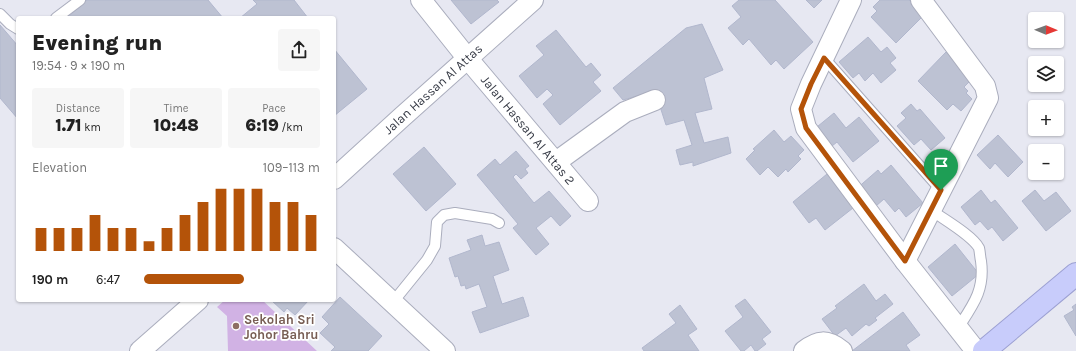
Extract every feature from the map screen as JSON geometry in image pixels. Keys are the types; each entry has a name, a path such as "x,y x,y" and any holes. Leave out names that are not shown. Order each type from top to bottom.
{"street":[{"name":"Jalan Hassan Al Attas 2","path":"421,0 468,59 588,201"},
{"name":"Jalan Hassan Al Attas","path":"336,177 533,0"},
{"path":"851,0 811,84 801,109 806,128 905,261 976,351"},
{"path":"905,261 988,98 985,86 921,0"},
{"path":"556,162 626,112 655,100"},
{"path":"336,250 445,351"},
{"path":"984,351 1076,274"},
{"path":"140,351 196,302"},
{"path":"804,351 813,344 821,341 834,344 842,351"}],"lane":[{"path":"59,16 80,0"},
{"path":"0,14 16,28"},
{"path":"824,58 941,190"},
{"path":"931,210 967,235 979,249 981,266 980,290 974,305 958,328"},
{"path":"393,302 427,260 435,246 437,222 444,215 454,213 492,219 499,223"}],"shaded area":[{"path":"223,302 264,302 317,351 228,351 227,316 217,307"}],"building":[{"path":"87,0 208,0 221,16 69,16"},
{"path":"253,0 294,0 306,16 242,16 257,4"},
{"path":"451,0 497,0 499,2 471,24"},
{"path":"739,0 775,0 813,42 784,69 776,60 771,65 749,39 743,45 728,28 741,17 732,6"},
{"path":"806,0 822,0 814,8"},
{"path":"880,0 909,0 924,15 896,43 871,17 877,11 873,7"},
{"path":"702,24 723,70 704,78 712,109 695,113 704,143 728,137 731,153 693,166 693,162 680,165 676,150 692,145 684,120 666,125 655,91 623,100 613,88 686,28"},
{"path":"0,25 16,44 16,117 0,98"},
{"path":"556,30 586,67 591,63 601,75 593,82 601,91 560,125 543,104 553,95 547,89 537,98 519,76 544,55 536,46"},
{"path":"868,37 881,52 887,47 896,58 890,63 896,70 881,83 873,73 865,81 859,73 853,78 839,62"},
{"path":"336,51 367,89 336,114"},
{"path":"946,52 972,79 964,87 968,91 966,93 972,99 961,111 953,104 947,110 918,81"},
{"path":"911,104 917,111 920,109 945,138 931,150 921,139 914,145 897,126 906,118 901,113"},
{"path":"834,113 846,128 859,117 879,141 853,162 837,142 827,150 812,131"},
{"path":"774,130 784,142 791,136 804,150 798,156 801,159 788,172 786,169 778,177 768,167 760,175 746,159 755,150 753,149"},
{"path":"998,135 1023,162 1008,177 995,163 990,169 977,155"},
{"path":"424,147 456,184 426,211 393,174"},
{"path":"516,151 529,166 525,169 528,173 521,179 516,174 513,177 534,203 549,191 571,216 560,226 551,216 536,228 549,244 536,255 513,228 518,224 477,175 495,159 500,165"},
{"path":"891,165 923,203 906,217 899,208 895,212 884,199 876,206 855,190 878,170 881,174"},
{"path":"827,174 853,208 825,230 816,218 809,223 793,202"},
{"path":"981,190 991,203 995,200 1018,228 1003,241 992,227 988,230 980,221 975,225 961,207"},
{"path":"1035,190 1044,201 1056,192 1071,211 1046,231 1022,201"},
{"path":"482,235 485,246 499,242 509,270 493,276 502,304 523,297 529,316 480,333 472,312 487,307 479,284 466,289 465,285 461,286 458,276 455,277 449,258 471,250 467,240"},
{"path":"955,244 979,274 952,296 928,267"},
{"path":"864,284 876,301 885,294 893,304 875,318 877,320 869,326 866,324 852,336 846,328 835,336 822,319 837,308 835,306"},
{"path":"340,297 382,336 368,351 331,351 335,347 320,333 329,324 322,317"},
{"path":"745,299 771,332 762,339 766,344 757,351 755,351 751,345 744,351 741,351 725,331 743,317 735,306"},
{"path":"273,302 307,302 295,315 287,308 284,312"},
{"path":"1076,304 1076,336 1064,316 1074,310 1072,307"},
{"path":"680,305 697,329 688,335 699,351 644,351 642,348 676,323 669,314"},
{"path":"903,312 920,335 906,345 910,351 852,351"}],"place":[{"name":"Sekolah Sri Johor Bahru","path":"236,326"}],"route":[{"path":"824,58 941,190 905,261 806,128 801,109 824,58"}]}
